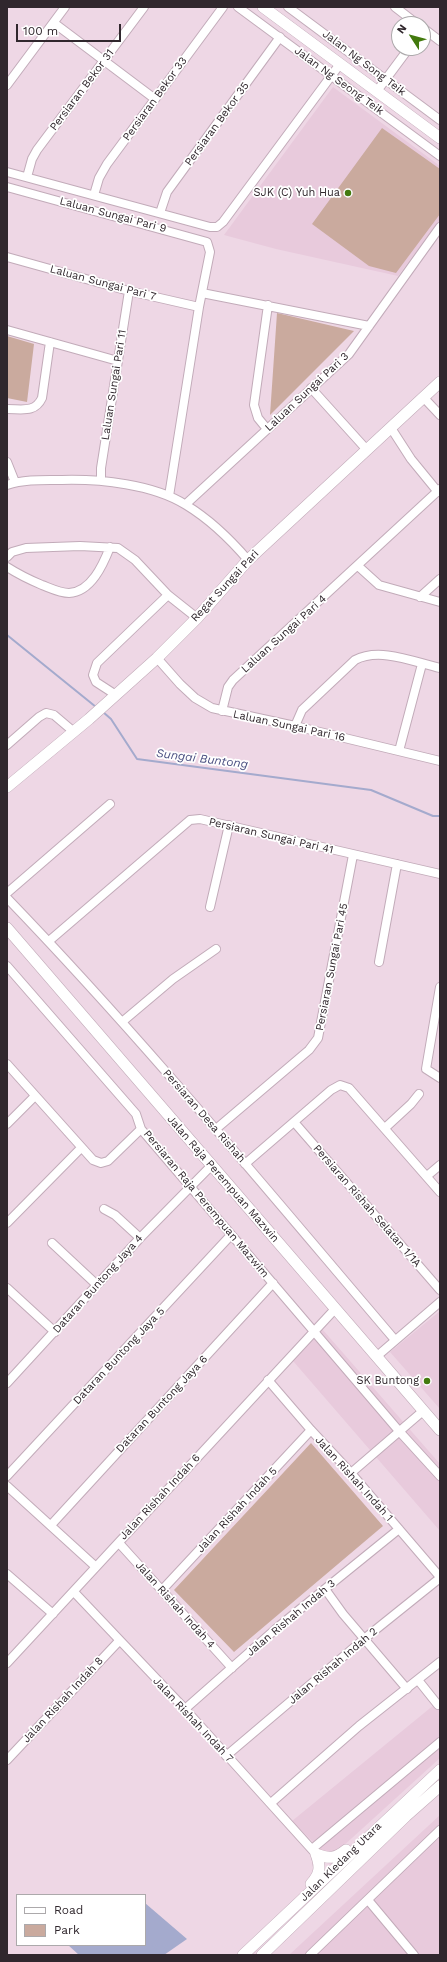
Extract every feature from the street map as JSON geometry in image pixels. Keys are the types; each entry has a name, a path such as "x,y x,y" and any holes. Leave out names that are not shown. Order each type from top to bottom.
{"main road":[{"name":"Jalan Ng Seong Teik","path":"263,7 440,138"},
{"name":"Regat Sungai Pari","path":"7,787 74,732 157,658 197,618 248,560 440,382"},
{"name":"Jalan Raja Perempuan Mazwin","path":"7,928 440,1430"},
{"name":"Jalan Kledang Utara","path":"243,1955 395,1810 440,1770"},
{"name":"Jalan Kledang Utara","path":"262,1955 406,1816 440,1786"},
{"path":"314,1852 330,1859 340,1855 387,1814 395,1810"},
{"path":"243,1955 265,1928 317,1876 320,1869 314,1852"}],"street":[{"path":"7,83 65,7"},
{"name":"Persiaran Bekor 31","path":"27,177 32,159 37,150 144,7"},
{"name":"Persiaran Bekor 33","path":"94,195 99,178 107,164 223,7"},
{"name":"Jalan Ng Seong Teik","path":"238,7 440,156"},
{"name":"Jalan Ng Song Teik","path":"288,7 440,120"},
{"path":"398,8 408,16"},
{"path":"54,23 155,99"},
{"path":"431,34 440,41"},
{"name":"Persiaran Bekor 35","path":"160,213 167,192 280,37"},
{"path":"377,91 403,56"},
{"path":"7,172 210,227 217,227 224,222 340,64"},
{"name":"Laluan Sungai Pari 9","path":"7,187 207,242 210,252 202,293"},
{"name":"Laluan Sungai Pari 3","path":"186,504 348,354 439,231"},
{"name":"Laluan Sungai Pari 7","path":"7,257 129,291 199,307"},
{"name":"Laluan Sungai Pari 11","path":"101,480 101,468 129,291"},
{"path":"168,496 202,293 369,326"},
{"path":"267,429 258,418 254,405 268,305"},
{"path":"7,330 118,361"},
{"path":"7,409 31,409 38,405 42,398 50,342"},
{"path":"312,388 367,450"},
{"path":"424,398 440,415"},
{"path":"390,428 411,459 439,490"},
{"path":"7,462 16,482"},
{"path":"7,485 16,482 101,480 120,482 168,496 186,504 220,531 248,560"},
{"name":"Laluan Sungai Pari 4","path":"222,711 228,687 233,680 439,490"},
{"path":"7,557 12,552 26,548 80,546 114,548 125,552 135,560 168,596 197,618"},
{"path":"7,566 31,580 56,590 69,593 78,591 96,576 114,548"},
{"path":"358,566 379,586 440,602"},
{"path":"420,597 440,579"},
{"path":"114,697 96,682 93,676 97,663 168,596"},
{"path":"295,726 302,710 355,660 365,655 378,654 440,668"},
{"name":"Laluan Sungai Pari 16","path":"157,658 180,684 195,698 203,704 222,711 295,726 440,761"},
{"path":"399,751 422,664"},
{"path":"7,745 39,717 46,713 54,715 74,732"},
{"path":"7,893 110,804"},
{"name":"Persiaran Sungai Pari 41","path":"49,941 190,820 200,819 229,825 440,874"},
{"path":"210,907 229,825"},
{"name":"Persiaran Sungai Pari 45","path":"216,1130 308,1050 318,1038 353,854"},
{"path":"380,962 396,864"},
{"name":"Persiaran Desa Rishah","path":"7,898 49,941 122,1022 395,1340"},
{"path":"122,1022 173,979 216,949"},
{"name":"Persiaran Raja Perempuan Mazwim","path":"7,966 136,1114 141,1130 189,1187 399,1431 440,1476"},
{"path":"440,987 426,1069 440,1078"},
{"path":"7,1064 93,1160 101,1163 108,1161 141,1130"},
{"path":"245,1164 331,1090 340,1085 350,1088 440,1192"},
{"path":"385,1128 411,1104 419,1094"},
{"path":"7,1124 35,1096"},
{"name":"Persiaran Rishah Selatan 1/1A","path":"294,1122 440,1290"},
{"path":"7,1223 81,1148"},
{"name":"Dataran Buntong Jaya 4","path":"7,1383 140,1238 212,1165"},
{"path":"427,1176 440,1165"},
{"path":"104,1209 115,1215 140,1238"},
{"name":"Dataran Buntong Jaya 5","path":"7,1476 231,1235"},
{"path":"52,1243 97,1285"},
{"name":"Dataran Buntong Jaya 6","path":"51,1525 273,1283"},
{"path":"7,1288 55,1332"},
{"path":"376,1357 440,1302"},
{"name":"Jalan Rishah Indah 6","path":"7,1663 335,1309"},
{"name":"Jalan Rishah Indah 1","path":"268,1380 311,1430 351,1473 440,1577"},
{"path":"351,1473 423,1411"},
{"name":"Jalan Rishah Indah 5","path":"162,1590 311,1430"},
{"path":"7,1486 96,1567"},
{"name":"Jalan Rishah Indah 3","path":"185,1709 324,1589 399,1529"},
{"name":"Jalan Rishah Indah 4","path":"119,1543 232,1668"},
{"path":"7,1574 53,1614"},
{"name":"Jalan Rishah Indah 2","path":"226,1756 364,1639 440,1577"},
{"path":"324,1589 407,1689"},
{"name":"Jalan Rishah Indah 7","path":"74,1592 185,1709 314,1852"},
{"name":"Jalan Rishah Indah 8","path":"7,1760 119,1640"},
{"path":"271,1804 359,1726 440,1662"},
{"path":"418,1680 438,1705"},
{"path":"314,1852 440,1742"},
{"path":"310,1955 440,1830"},
{"path":"368,1900 414,1955"}],"shaded area":[{"name":"SJK (C) Yuh Hua","path":"333,87 440,166 440,220 398,276 276,249 224,235"},
{"name":"SK Buntong","path":"440,1311 440,1409 390,1352"},
{"path":"316,1322 440,1464 440,1531 287,1354"},
{"path":"440,1700 440,1758 341,1848 326,1855 292,1821"},
{"path":"440,1815 440,1955 289,1955"}],"green space":[{"path":"382,128 440,169 440,214 396,273 369,266 312,224"},
{"path":"277,313 354,331 270,415"},
{"path":"7,336 34,344 27,402 7,398"},
{"path":"311,1443 383,1526 234,1652 174,1590"}],"water":[{"path":"146,1904 187,1939 164,1955 79,1955 69,1946 146,1946"}],"waterway":[{"name":"Sungai Buntong","path":"7,635 96,707"},
{"name":"Sungai Buntong","path":"103,712 111,719 137,759 371,790 433,816 440,816"}],"place":[{"name":"SJK (C) Yuh Hua","path":"348,193"},
{"name":"SK Buntong","path":"427,1381"}]}
